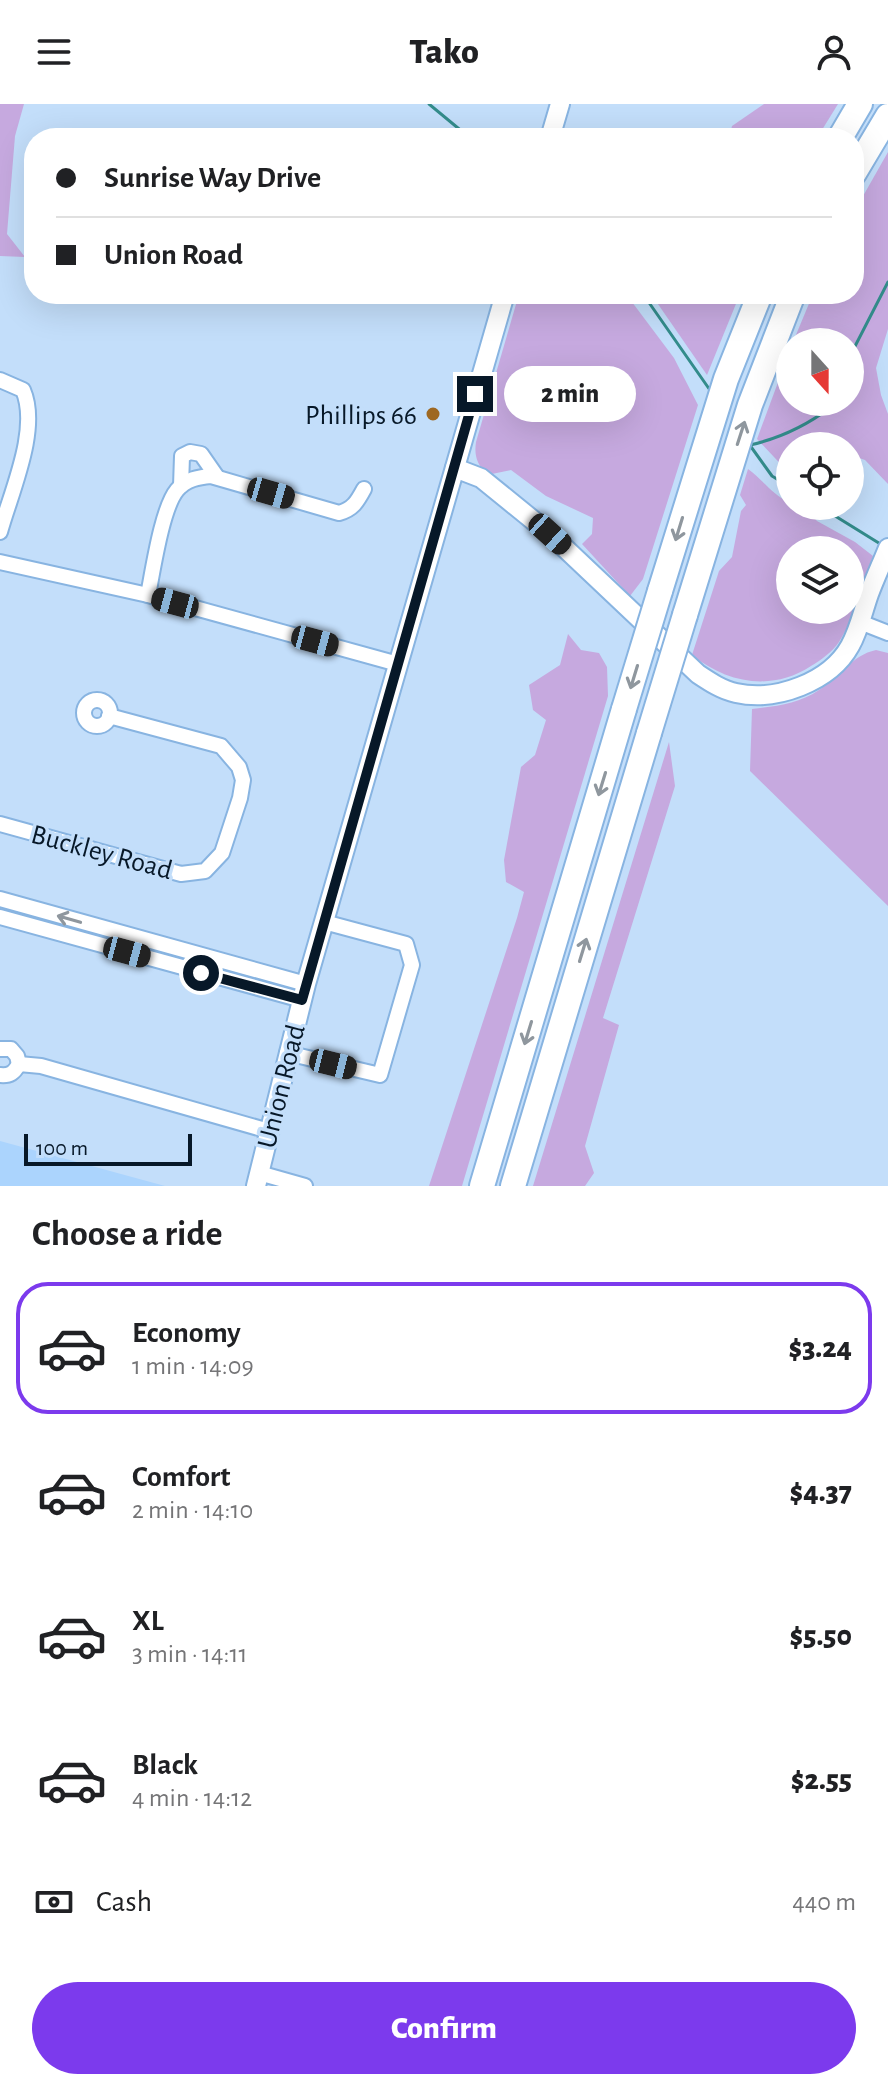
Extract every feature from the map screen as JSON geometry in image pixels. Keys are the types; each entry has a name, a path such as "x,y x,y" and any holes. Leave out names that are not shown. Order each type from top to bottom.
{"highway":[{"path":"846,128 860,104"},
{"path":"864,156 888,116"},
{"path":"482,1186 698,467 756,304"},
{"path":"513,1186 720,498 763,368 789,304"}],"main road":[{"path":"553,128 560,104"},
{"name":"Union Road","path":"257,1179 304,992 502,304"},
{"path":"455,468 481,478 550,534 684,663 724,689 762,695 794,688 812,680 846,653 859,624"},
{"path":"864,611 885,556"}],"street":[{"path":"0,380 23,390 29,405 30,428 0,532"},
{"path":"181,486 182,456 190,452 201,454 217,477"},
{"path":"148,595 169,504 181,486 195,477 217,477 339,513 357,503 364,489"},
{"path":"0,562 148,595 398,664"},
{"path":"864,624 888,633"},
{"name":"Buckley Road","path":"0,824 181,874 205,871 222,853 231,826 243,780 239,767 221,746 109,716"},
{"path":"0,899 304,992"},
{"path":"0,917 304,992"},
{"path":"287,1053 380,1075 412,965 406,944 324,922"},
{"path":"0,1049 11,1049 19,1064 15,1072 8,1076 0,1075"},
{"path":"19,1064 41,1066 269,1131"},
{"path":"257,1179 305,1186"}],"shaded area":[{"path":"0,104 24,104 15,136 7,234 24,257 0,256"},
{"path":"764,104 838,104 823,128 732,126"},
{"path":"888,152 888,329 876,368 888,414 888,484 864,460 864,432 776,432 776,459 757,439 776,388 776,416 864,416 864,328 799,328 809,304 864,304 864,194"},
{"path":"516,304 634,304 674,358 698,405 643,579 630,596 582,544 592,534 593,518 546,496 511,470 487,475 477,460 476,442"},
{"path":"658,304 736,304 707,375"},
{"path":"748,469 776,494 776,520 816,520 844,536 776,536 776,624 848,624 830,652 815,664 780,679 750,681 734,678 692,655 719,571 732,557 741,511 746,505 740,495"},
{"path":"864,549 873,556 864,582"},
{"path":"568,634 581,650 599,653 607,667 608,696 462,1186 429,1186 524,892 506,882 504,860 521,767 535,755 546,720 533,710 529,685 560,665"},
{"path":"876,650 888,653 888,906 750,771 752,709 787,704 811,695 853,661"},
{"path":"669,742 675,786 603,1018 619,1025 585,1146 594,1173 585,1186 533,1186"},
{"path":"0,1141 165,1186 0,1186"}],"waterway":[{"path":"429,104 458,128"},
{"path":"864,329 888,282"},
{"path":"650,304 712,393"},
{"path":"750,445 783,435 818,416"},
{"path":"749,444 776,478"},
{"path":"842,520 882,545"}],"place":[{"name":"Phillips 66","path":"433,414"}],"route":[{"path":"201,973 302,1000 475,394"}]}
